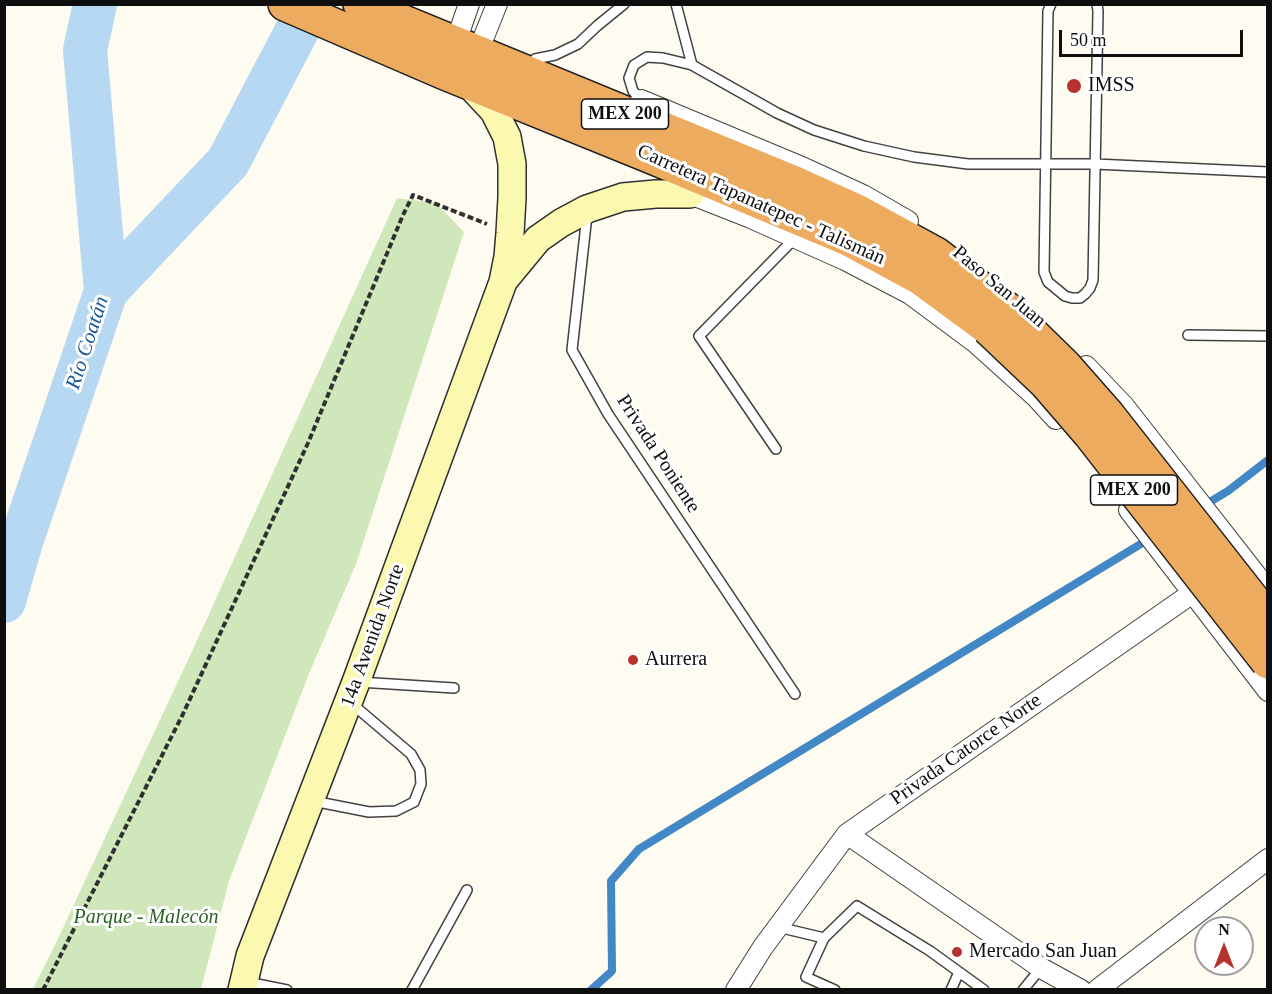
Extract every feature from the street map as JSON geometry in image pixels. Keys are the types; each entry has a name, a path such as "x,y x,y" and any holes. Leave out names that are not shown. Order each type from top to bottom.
{"highway":[{"name":"Carretera Tapanatepec - Talismán","path":"285,4 461,63 795,183 858,211 936,254 998,319 1046,383 1090,434 1268,662"},
{"name":"Carretera Tapanatepec - Talismán","path":"360,4 550,115 848,239 998,319 1064,365 1108,415 1268,619"},
{"path":"461,63 535,58 641,100"},
{"path":"550,115 596,151 634,171 690,194"}],"main road":[{"path":"461,63 494,111 507,137 512,164 512,198 508,257 503,282"},
{"path":"503,282 538,238 587,209 624,197 690,194"},
{"name":"14a Avenida Norte","path":"243,986 250,956 353,692 503,282"}],"street":[{"path":"461,63 470,4"},
{"path":"461,63 497,4"},
{"name":"Paso San Juan","path":"641,100 863,195 946,243 1017,298 1124,406 1268,590"},
{"path":"690,194 751,218 845,260 910,294 976,343 1036,397 1080,445 1268,691"},
{"name":"Privada Catorce Norte","path":"736,990 777,927 847,834 1242,558"},
{"path":"847,834 1041,968 1081,990"},
{"path":"1097,990 1268,859"}],"lane":[{"path":"535,58 555,55 578,44 624,4"},
{"path":"676,4 692,65"},
{"path":"1051,4 1048,11 1044,272 1048,282 1065,296 1072,298 1080,298 1085,294 1093,280 1097,4"},
{"path":"641,100 633,91 629,78 634,65 647,57 663,58 692,65 731,88 814,130 864,146 914,157 968,164 1095,164 1268,172"},
{"name":"Privada Poniente","path":"587,209 572,350 608,414 795,694"},
{"path":"776,449 699,336 795,238"},
{"path":"1188,335 1268,336"},
{"path":"353,692 454,688"},
{"path":"310,800 369,812 396,811 414,802 421,784 420,770 411,754 353,692"},
{"path":"412,990 467,890"},
{"path":"835,990 806,977 824,938 857,906 930,951 984,990"},
{"path":"777,927 824,938"},
{"path":"1023,990 1041,968"},
{"path":"951,990 959,972"},
{"path":"243,986 287,990"}],"path":[{"path":"43,990 183,714 308,443 413,195 510,233"}],"green space":[{"name":"Parque - Malecón","path":"397,198 436,203 464,232 356,564 308,676 229,881 201,989 33,989 200,634"}],"waterway":[{"name":"Río Coatán","path":"4,601 21,542 106,291 85,50 95,4"},
{"path":"106,291 228,162 311,4"},
{"path":"1203,506 1228,491 1268,460"},
{"path":"591,990 612,971 611,881 639,849 1149,539"}],"place":[{"name":"IMSS","path":"1074,86"},
{"name":"Aurrera","path":"633,660"},
{"name":"Mercado San Juan","path":"957,952"}]}
